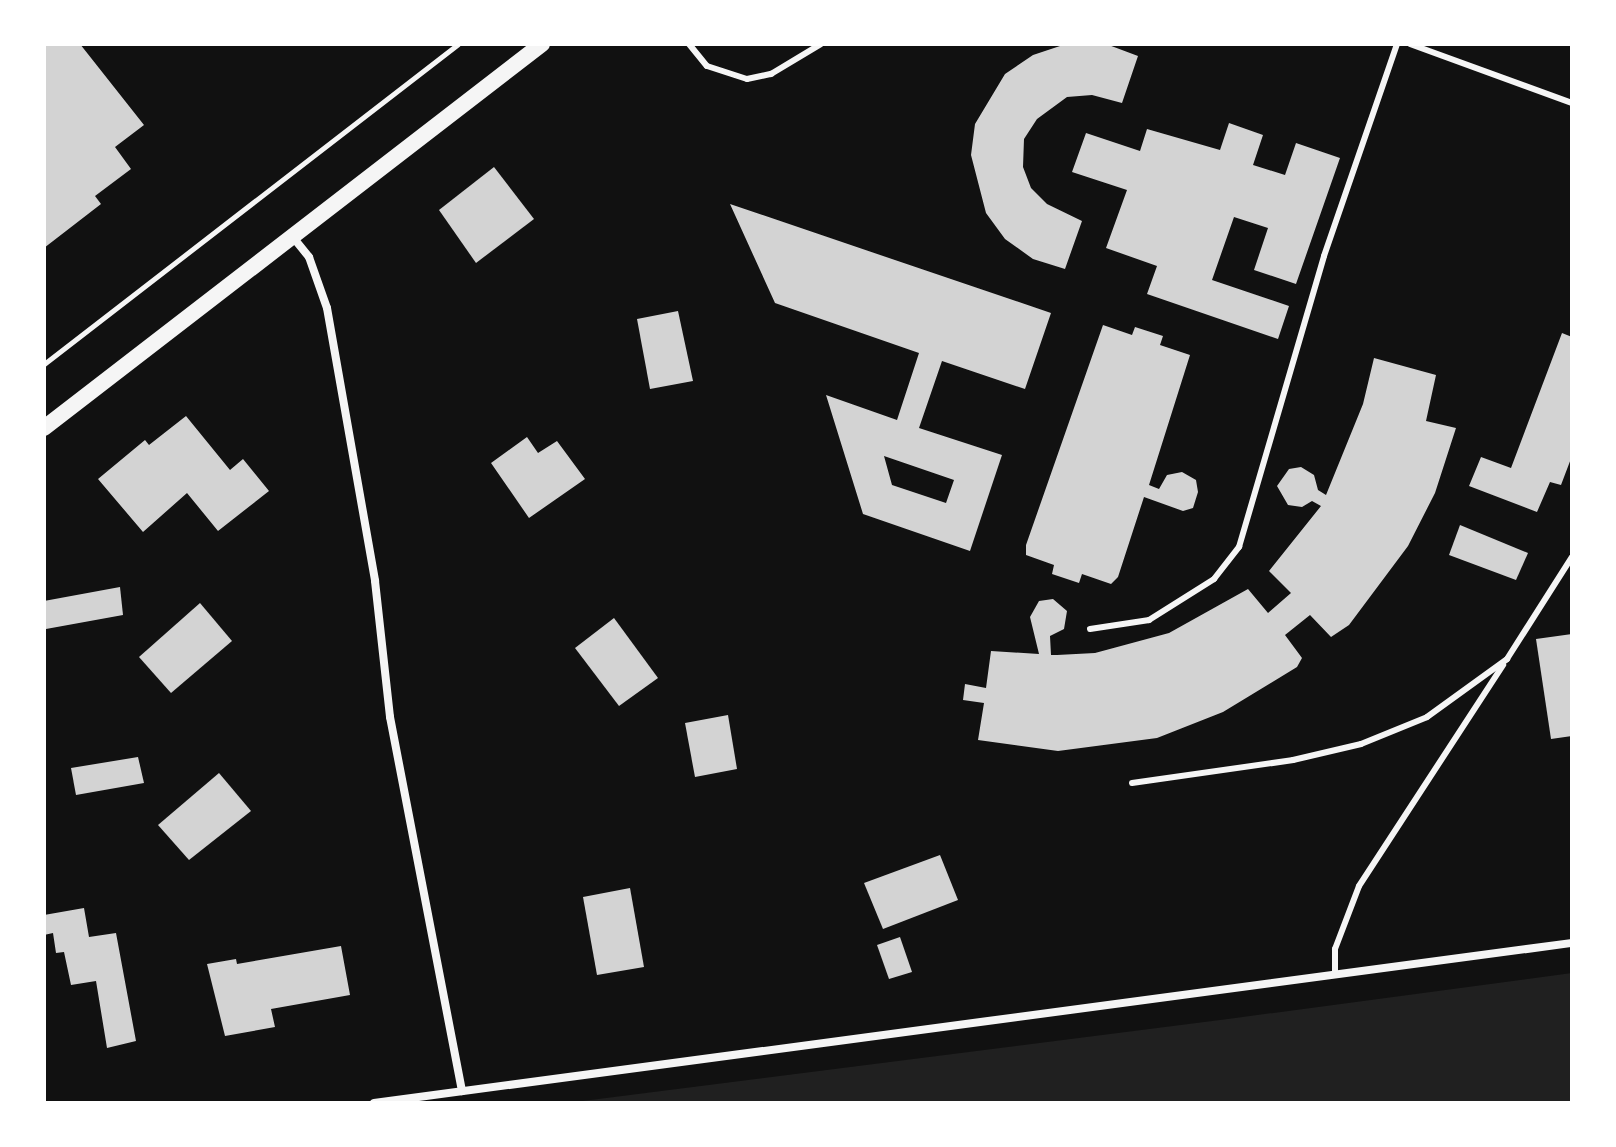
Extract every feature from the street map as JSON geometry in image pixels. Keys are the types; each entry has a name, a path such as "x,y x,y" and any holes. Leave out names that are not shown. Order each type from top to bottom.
{"main road":[{"path":"44,428 542,44"}],"street":[{"path":"291,235 309,257 327,308 375,581 390,717 462,1091"},
{"path":"374,1103 1572,943"}],"lane":[{"path":"689,44 707,66 747,79 771,74 821,44"},
{"path":"1090,629 1149,620 1214,579 1239,547 1324,256 1397,44"},
{"path":"1410,44 1572,103"},
{"path":"1335,975 1335,949 1359,886 1572,557"},
{"path":"1132,783 1293,760 1361,744 1456,700 1507,659"},
{"path":"462,1091 464,1103"}],"path":[{"path":"44,364 458,44"}],"shaded area":[{"path":"1572,973 1572,1103 567,1103 1228,1019"}],"building":[{"path":"44,44 80,44 144,125 115,147 131,169 95,196 101,204 44,248"},
{"path":"1066,44 1106,44 1138,56 1122,103 1092,95 1067,97 1037,119 1024,139 1023,167 1031,188 1047,204 1082,221 1065,269 1033,259 1005,239 986,213 971,155 975,124 1005,74 1033,55"},
{"path":"1229,123 1263,135 1253,165 1285,175 1296,143 1340,158 1296,284 1254,270 1268,228 1234,217 1212,280 1289,306 1278,339 1147,294 1157,266 1106,248 1127,190 1072,172 1086,133 1140,151 1147,129 1220,150"},
{"path":"494,167 534,219 476,263 439,210"},
{"path":"730,204 1051,313 1025,389 942,361 919,428 1002,455 970,551 863,514 826,395 897,420 919,353 775,303","holes":["884,456 954,480 946,503 892,485"]},
{"path":"678,311 693,381 650,389 637,319"},
{"path":"1103,325 1132,335 1135,327 1163,336 1160,345 1190,355 1149,485 1159,489 1167,475 1182,472 1196,480 1198,492 1193,508 1183,511 1144,497 1118,577 1111,584 1082,574 1079,583 1052,574 1054,565 1026,555 1026,545"},
{"path":"1562,333 1572,337 1572,456 1561,485 1550,482 1537,512 1469,486 1481,457 1511,468"},
{"path":"1374,358 1436,375 1426,421 1456,428 1435,493 1408,546 1349,625 1331,637 1310,615 1285,635 1302,658 1297,667 1223,712 1157,738 1058,751 978,740 984,703 963,700 965,684 986,688 991,651 1039,654 1030,617 1039,601 1053,599 1067,611 1064,629 1050,636 1051,655 1057,655 1095,653 1169,633 1248,589 1268,613 1291,593 1269,571 1321,506 1312,501 1302,507 1288,505 1277,486 1289,469 1301,467 1314,475 1318,490 1326,495 1363,404"},
{"path":"186,416 230,470 243,459 269,491 218,531 187,493 143,532 98,479 145,440 149,445"},
{"path":"527,437 538,453 557,441 585,479 529,518 491,463"},
{"path":"1460,525 1528,553 1516,580 1449,555"},
{"path":"120,587 123,615 46,629 44,601"},
{"path":"200,603 232,641 171,693 139,657"},
{"path":"614,618 658,678 619,706 575,648"},
{"path":"1572,634 1572,736 1551,739 1536,639"},
{"path":"728,715 737,769 695,777 685,723"},
{"path":"138,757 144,783 76,795 71,768"},
{"path":"219,773 251,811 189,860 158,825"},
{"path":"940,855 958,900 883,929 864,883"},
{"path":"630,888 644,967 597,975 583,897"},
{"path":"84,908 89,937 116,933 136,1041 107,1048 96,981 71,985 64,952 56,953 53,933 44,935 44,915"},
{"path":"900,937 912,972 889,979 877,945"},
{"path":"341,946 350,995 271,1009 275,1027 225,1036 207,964 236,959 237,964"}]}
